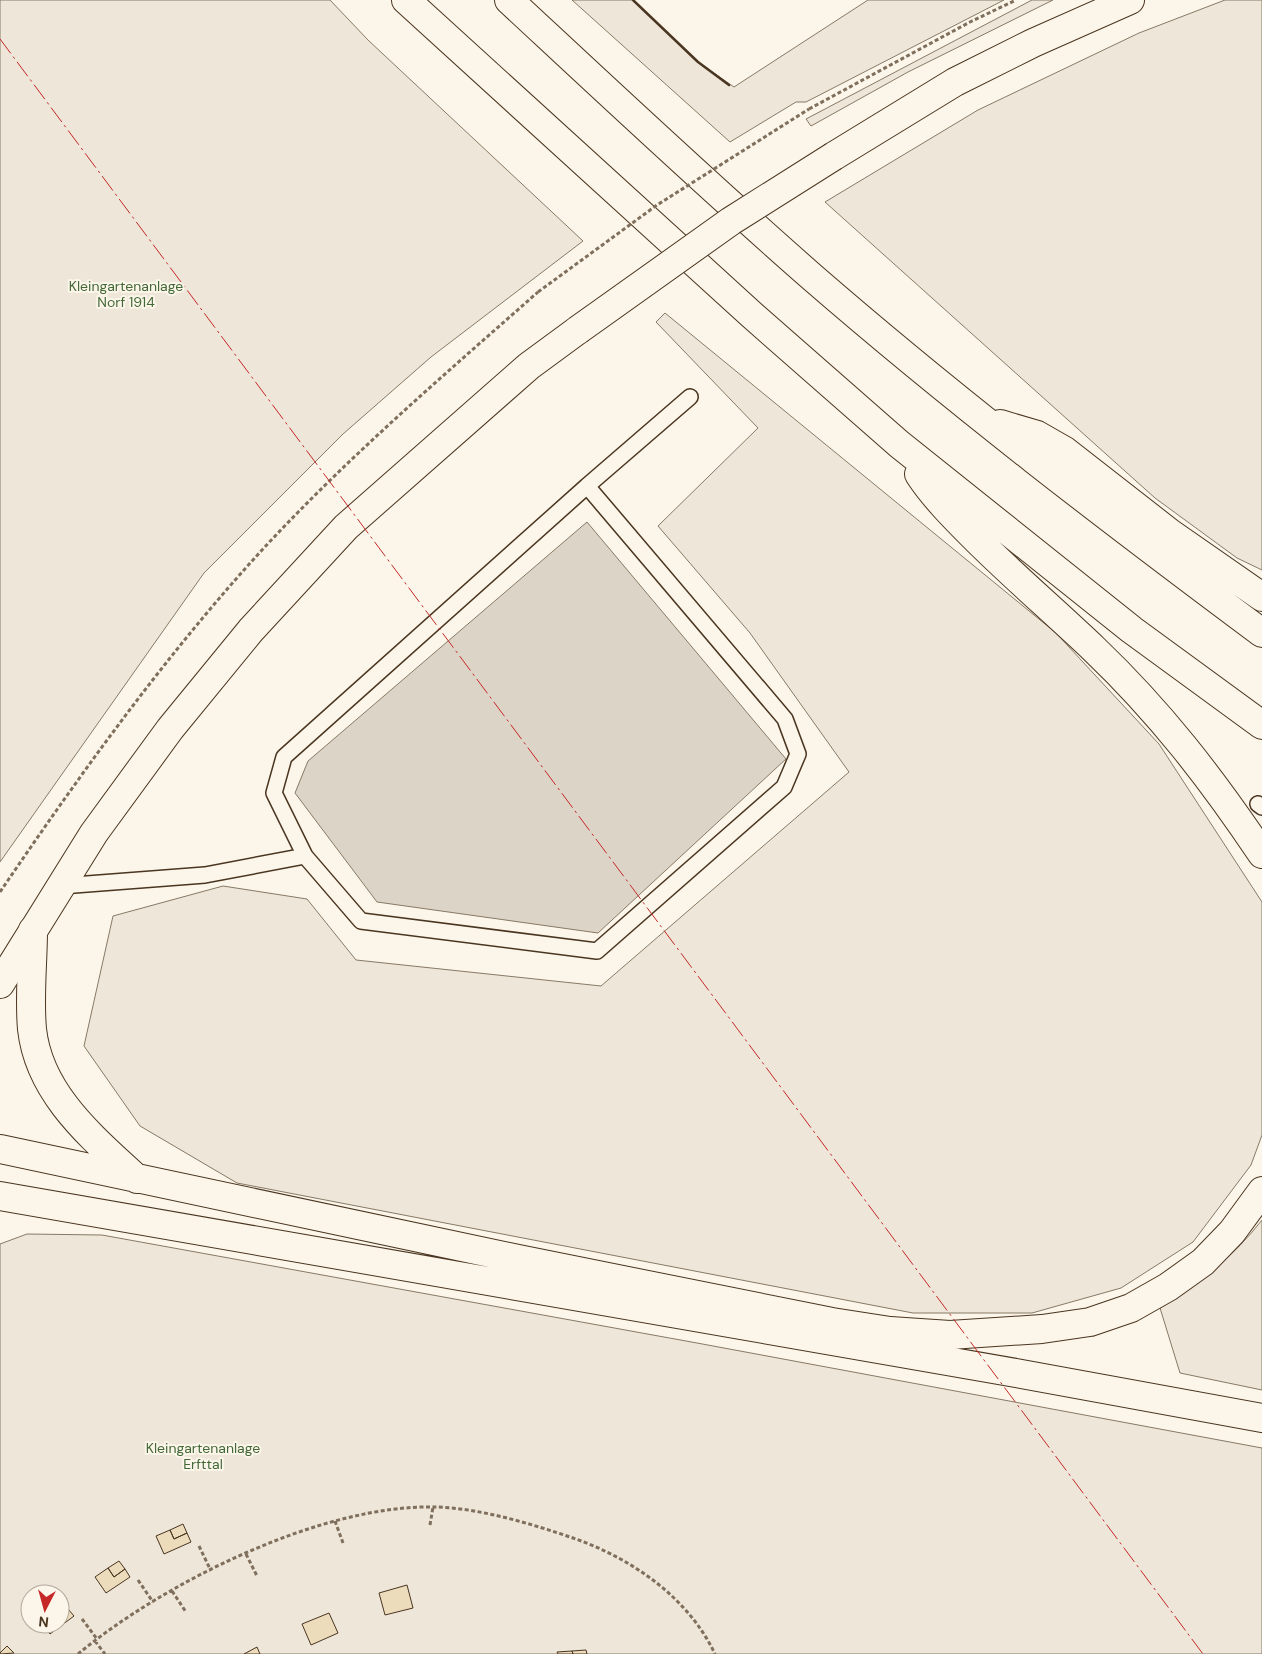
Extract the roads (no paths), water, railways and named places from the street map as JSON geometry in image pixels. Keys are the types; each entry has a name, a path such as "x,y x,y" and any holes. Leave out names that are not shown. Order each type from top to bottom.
{"main road":[{"path":"406,0 752,315 899,444 1132,630 1262,725"},
{"path":"508,0 813,278 984,420 1262,633"},
{"path":"0,984 94,834 170,729 251,630 346,527 528,366 731,221 955,82 1033,43 1130,0"},
{"path":"984,420 1037,435 1066,451 1170,533 1262,597"},
{"path":"899,444 924,482 955,518 1016,579 1094,649 1153,710 1191,753 1262,854"},
{"path":"33,930 32,1030 37,1054 53,1089 70,1114 138,1180"},
{"path":"0,1149 138,1180 832,1322 890,1331 950,1335 995,1333 1090,1322 1131,1308 1168,1287 1203,1262 1232,1232 1262,1191"},
{"path":"8,1201 1016,1373 1262,1418"}],"lane":[{"path":"587,486 785,719 798,754 784,787 597,951 361,921 305,856 274,793 284,757 587,486 690,397"},
{"path":"61,886 205,875 305,856"}],"park label":[{"name":"Kleingartenanlage Norf 1914","path":"126,294"},
{"name":"Kleingartenanlage Erfttal","path":"203,1456"}]}
